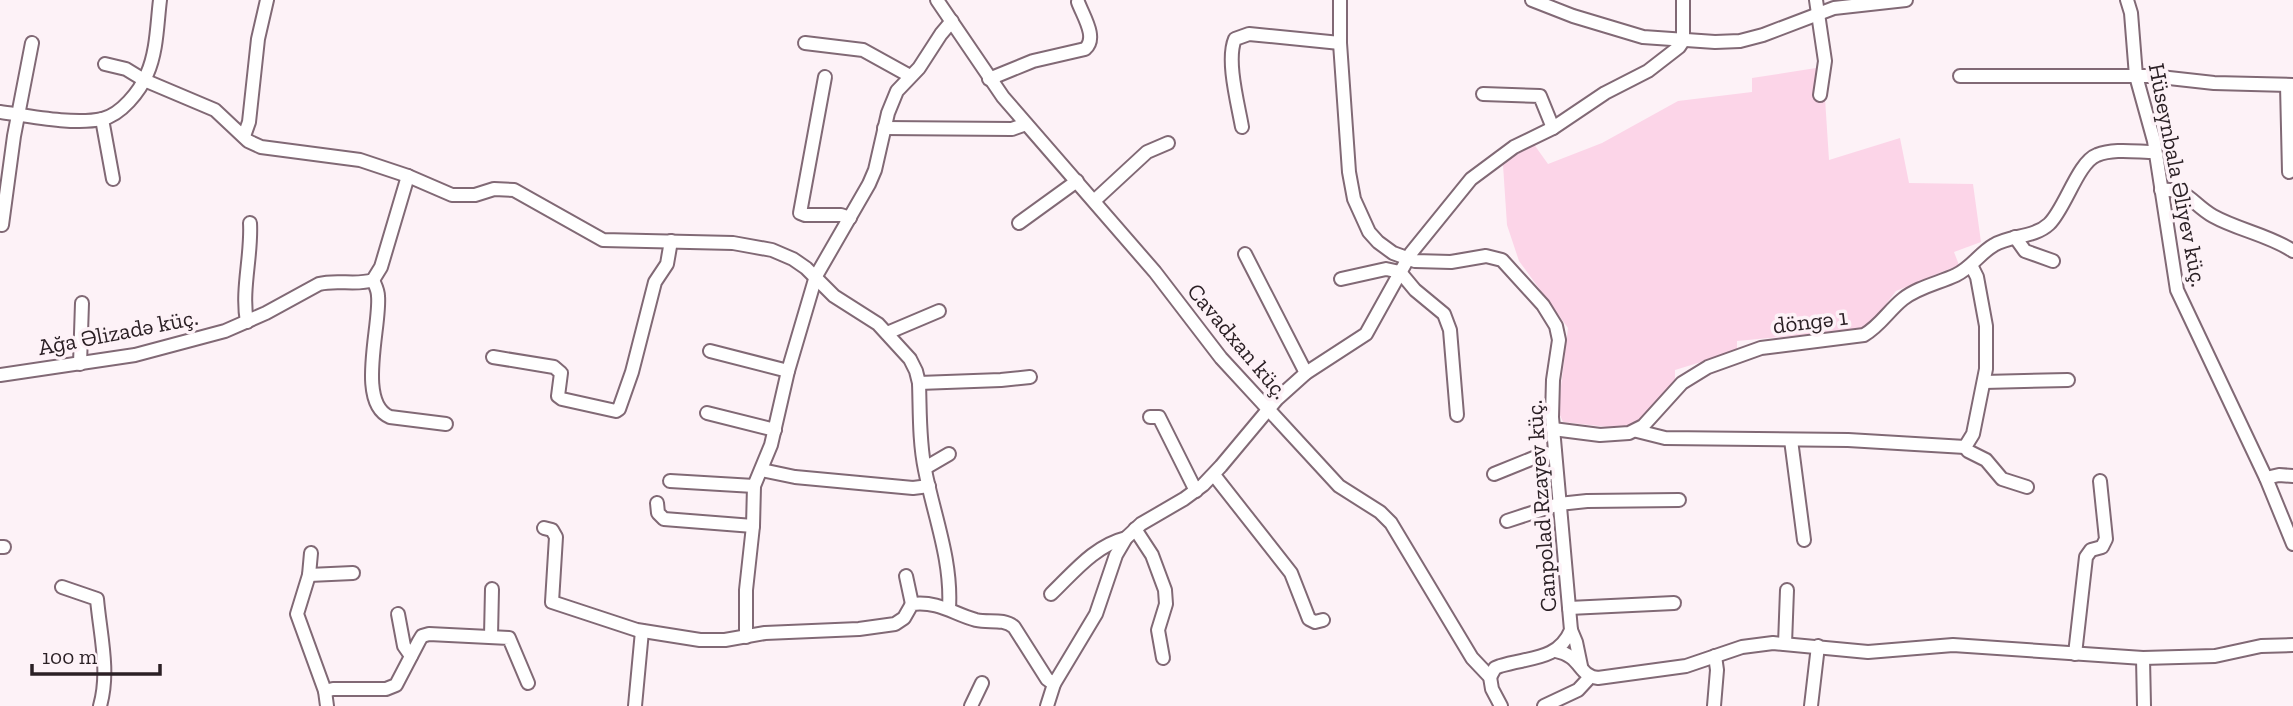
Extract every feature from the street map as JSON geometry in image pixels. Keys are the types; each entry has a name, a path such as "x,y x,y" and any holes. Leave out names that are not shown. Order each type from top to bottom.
{"street":[{"path":"0,112 83,120 102,119 125,104 144,80 150,67 160,0"},
{"path":"244,136 249,122 258,39 267,0"},
{"name":"Cavadxan küç.","path":"937,0 989,79 1155,272 1222,358 1339,486 1380,512 1391,523 1472,658 1490,677 1492,689 1501,706"},
{"name":"Canpolad Rzayev küç.","path":"1340,0 1340,43 1348,160 1354,199 1363,221 1378,242 1407,259 1436,263 1479,257 1497,258 1507,265 1543,305 1558,333 1552,396 1553,429 1571,630 1565,643 1556,651"},
{"path":"1532,0 1628,34 1683,41 1740,41 1763,35 1817,6 1906,0"},
{"path":"1051,594 1092,554 1196,491 1214,475 1267,409 1306,373 1366,334 1417,244 1471,179 1514,147 1553,128 1605,93 1648,71 1673,53 1683,41 1683,0"},
{"name":"Hüseynbala Əliyev küç.","path":"2127,0 2131,13 2136,76 2155,152 2174,277 2180,299 2266,478 2293,544"},
{"path":"989,79 1033,61 1089,46 1091,38 1078,2"},
{"path":"1817,6 1825,61 1820,94"},
{"path":"746,637 746,590 754,486 775,430 788,371 816,276 875,170 884,128 897,91 919,68 952,22"},
{"path":"1242,127 1231,58 1235,39 1249,34 1340,43"},
{"path":"2,225 18,114 32,43"},
{"path":"805,43 863,50 910,76"},
{"path":"105,64 127,69 144,80 215,110 248,141 261,147 360,160 408,176 452,195 475,195 495,189 514,190 603,240 733,243 760,246 793,259 816,276 834,296 866,315 887,332 910,359 916,371 925,468 947,560 949,608"},
{"path":"1960,76 2136,76 2214,83 2290,85 2289,172"},
{"path":"825,77 800,213 850,218"},
{"path":"1483,94 1540,96 1553,128"},
{"path":"102,119 113,179"},
{"path":"884,128 1012,128 1026,124"},
{"path":"1094,201 1147,152 1168,143"},
{"name":"döngə 1","path":"1637,431 1682,383 1698,372 1760,348 1864,335 1905,298 1957,275 1993,245 2040,230 2048,225 2084,166 2095,155 2112,152 2155,152"},
{"path":"408,176 381,267 373,280 378,295 372,360 373,392 383,414 446,424"},
{"path":"1019,223 1077,181"},
{"path":"2161,190 2178,190 2212,216 2279,242 2293,251"},
{"path":"247,322 250,223"},
{"path":"2015,237 2025,251 2053,261"},
{"path":"493,357 554,367 561,373 558,396 562,399 616,411 632,372 655,282 669,257 671,241"},
{"path":"1245,254 1306,373"},
{"path":"1965,447 1973,434 1986,369 1986,326 1971,265"},
{"path":"1341,279 1386,269 1400,272 1415,290 1444,314 1448,322 1457,415"},
{"name":"Ağa Əlizadə küç.","path":"0,375 153,351 225,331 319,284 373,280"},
{"path":"80,364 82,303"},
{"path":"887,332 939,311"},
{"path":"710,351 788,371"},
{"path":"919,383 1030,377"},
{"path":"1984,382 2068,380"},
{"path":"707,413 775,430"},
{"path":"1150,417 1159,417 1196,491"},
{"path":"1553,429 1600,435 1637,431 1665,438 1848,440 1965,447 1971,453 1982,457 2002,479 2026,487"},
{"path":"1791,439 1804,540"},
{"path":"1494,474 1555,452"},
{"path":"925,468 949,454"},
{"path":"762,470 808,478 914,488 929,486"},
{"path":"1214,475 1292,573 1309,619 1315,622 1323,620"},
{"path":"2266,478 2293,476"},
{"path":"670,481 754,486"},
{"path":"2075,654 2086,557 2091,550 2102,547 2106,539 2100,481"},
{"path":"1507,521 1559,504 1587,500 1678,500"},
{"path":"657,503 658,513 664,519 753,526"},
{"path":"544,528 552,530 556,537 552,602 642,631 701,640 895,624 904,618 912,604 906,576"},
{"path":"1130,533 1152,555 1166,590 1166,604 1158,630 1163,657"},
{"path":"1047,706 1054,684 1096,614 1116,555 1130,533"},
{"path":"311,553 309,575 297,614 325,691 327,706"},
{"path":"309,575 353,573"},
{"path":"62,587 97,599 105,681 100,706"},
{"path":"491,636 492,590"},
{"path":"1785,644 1787,590"},
{"path":"1569,608 1674,603"},
{"path":"912,604 949,608 981,621 1009,623 1014,626 1047,679 1054,684"},
{"path":"398,614 404,646 411,656"},
{"path":"1571,630 1581,667"},
{"path":"635,706 642,631"},
{"path":"325,691 386,689 396,685 422,636 429,634 506,636 512,641 528,683"},
{"path":"1490,677 1495,668 1500,666 1556,651 1569,655 1590,677 1598,678 1673,669 1754,645 1818,646 1868,652 1953,645 2143,658 2215,656 2261,646 2293,645"},
{"path":"1811,706 1818,646"},
{"path":"1714,706 1716,656"},
{"path":"2143,658 2144,706"},
{"path":"1544,706 1578,690 1590,677"},
{"path":"971,706 982,683"}],"shaded area":[{"path":"1816,68 1825,98 1829,160 1900,138 1909,183 1973,184 1981,242 1954,252 1959,265 1896,291 1874,320 1858,330 1737,341 1737,351 1675,370 1675,382 1637,423 1616,428 1563,422 1558,411 1568,328 1519,261 1507,225 1503,165 1533,143 1548,164 1602,143 1678,101 1752,92 1752,78"}]}
